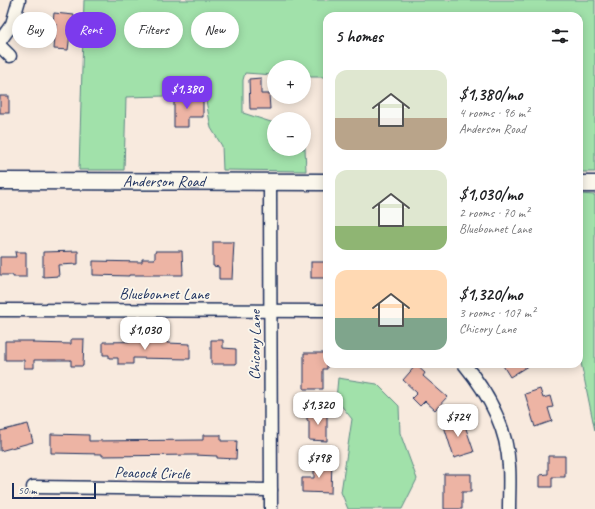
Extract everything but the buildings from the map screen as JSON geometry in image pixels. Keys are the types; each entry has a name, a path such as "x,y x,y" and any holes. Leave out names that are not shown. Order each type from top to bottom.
{"street":[{"path":"2,38 12,24 19,0"},
{"path":"0,46 10,56"},
{"name":"Anderson Road","path":"0,181 323,182"},
{"name":"Chicory Lane","path":"270,182 271,509"},
{"path":"583,184 595,184"},
{"name":"Bluebonnet Lane","path":"0,310 323,311"},
{"path":"468,368 478,380 489,399 501,427 507,448 509,466 509,509"},
{"name":"Peacock Circle","path":"33,488 271,490"}],"green space":[{"path":"84,0 595,0 595,172 583,172 583,12 323,12 323,77 311,77 311,60 267,60 267,75 245,73 243,80 243,113 267,121 267,156 305,156 306,171 223,170 222,146 211,128 205,95 126,97 124,170 79,170 83,48 116,48 116,12 84,12"},
{"path":"583,194 595,195 595,431 582,368"},
{"path":"338,378 377,384 399,406 400,433 417,479 402,509 348,509 341,492 352,419 336,399"}]}
